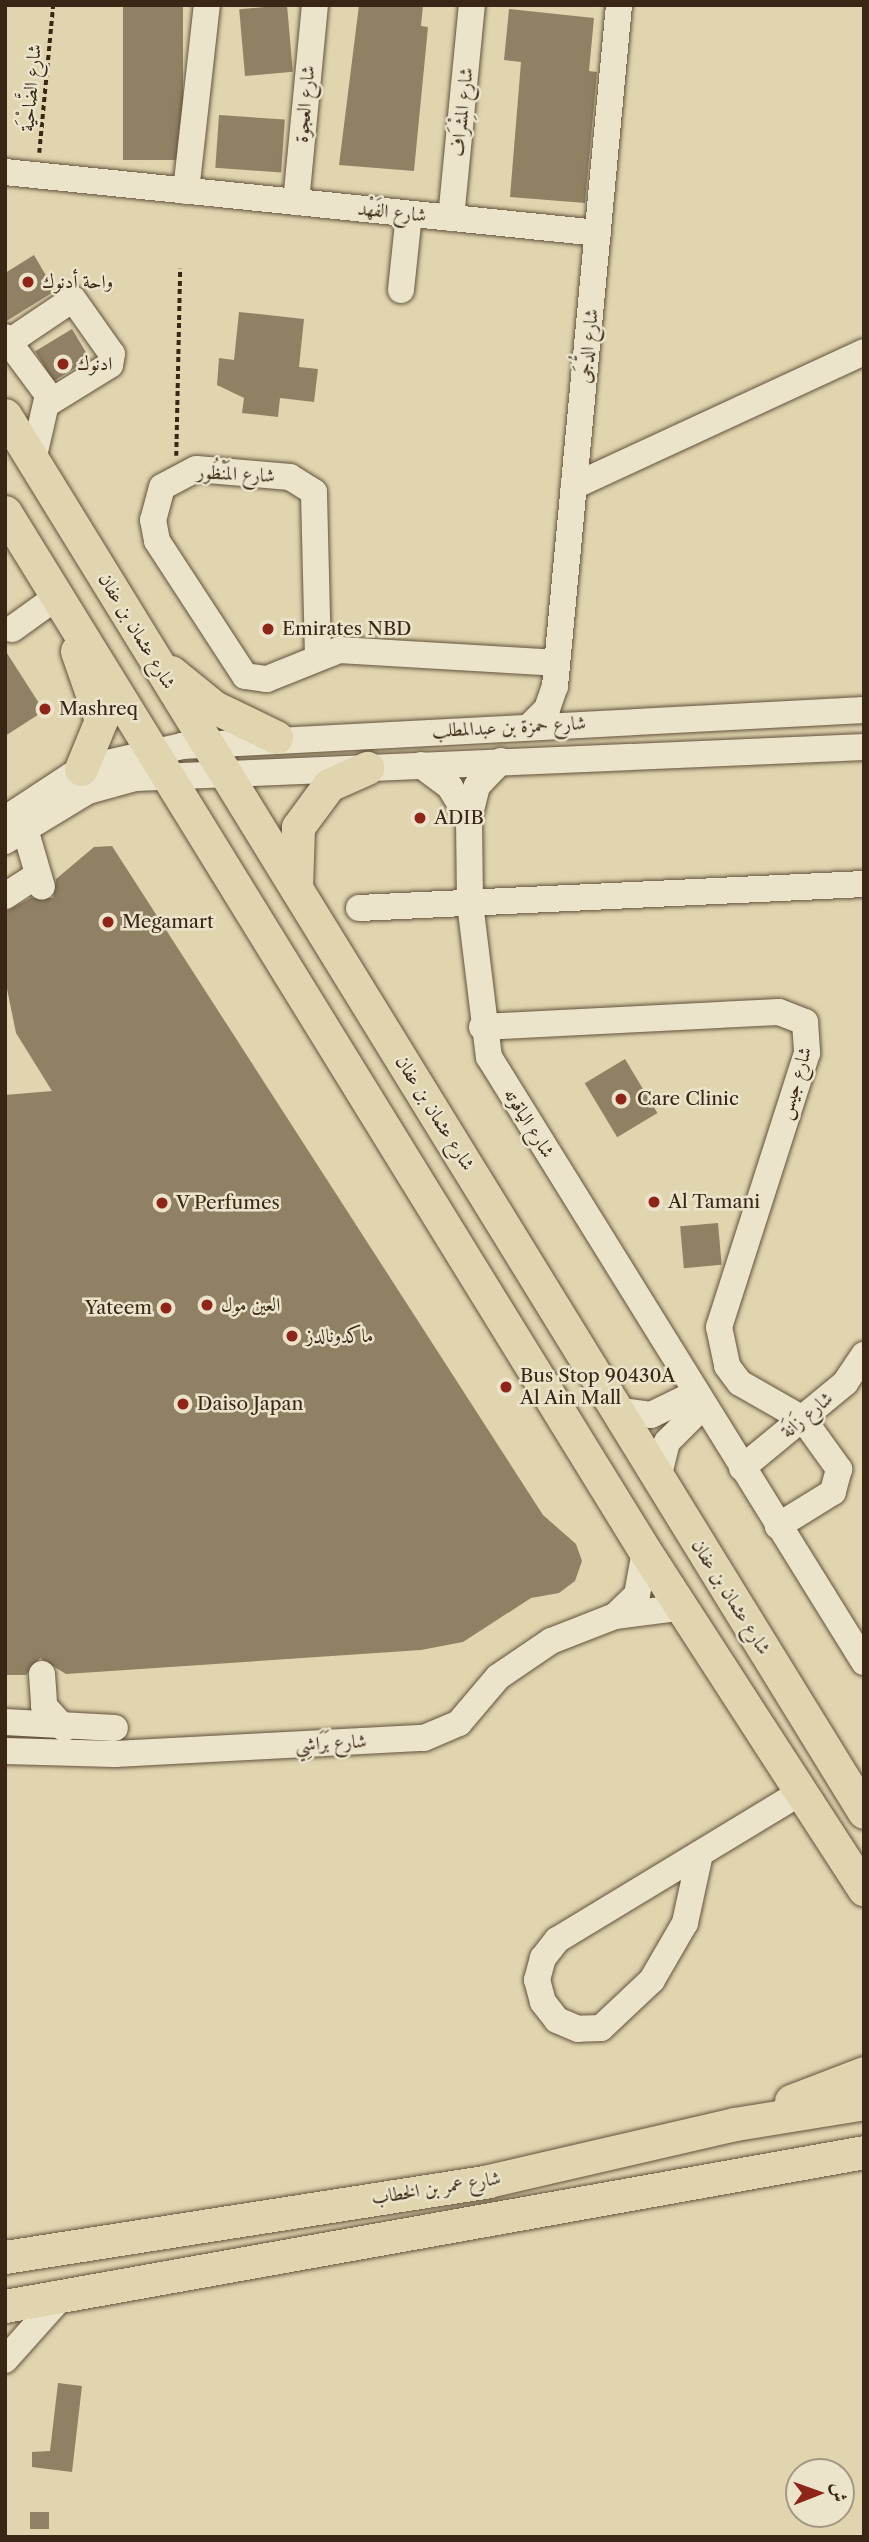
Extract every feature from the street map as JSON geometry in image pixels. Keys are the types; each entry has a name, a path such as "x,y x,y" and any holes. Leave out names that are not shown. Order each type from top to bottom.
{"main road":[{"name":"شارع عثمان بن عفان","path":"5,415 864,1812"},
{"path":"5,512 162,762 645,1551 684,1607 800,1793 864,1889"},
{"path":"58,596 97,620 169,730 180,737 201,734"},
{"path":"58,596 100,710 99,737 81,769"},
{"path":"152,657 214,706 275,737"},
{"path":"296,888 298,827 330,785 368,768"},
{"path":"735,2124 864,2073"},
{"name":"شارع عمر بن الخطاب","path":"5,2257 488,2181 735,2124 864,2103"},
{"path":"739,2171 788,2146 864,2131"},
{"name":"شارع عمر بن الخطاب","path":"5,2306 639,2194 739,2171 864,2152"}],"street":[{"path":"186,191 207,5"},
{"name":"شارع العجوة","path":"296,202 314,5"},
{"name":"شارع المِشْرَاف","path":"451,218 472,5"},
{"name":"شارع الدُّجَى","path":"530,726 547,709 555,675 619,5"},
{"name":"شارع الفَهْد","path":"5,172 598,233"},
{"path":"401,290 409,214"},
{"path":"33,460 50,402 110,365 111,354 73,299 9,338 50,402"},
{"path":"574,486 864,352"},
{"name":"شارع المَنْظُور","path":"318,657 314,492 290,477 196,469 176,477 162,487 155,504 157,541 238,668 256,681 318,657 348,650 555,675"},
{"path":"12,629 58,596"},
{"path":"555,675 565,709 585,723"},
{"name":"شارع حمزة بن عبدالمطلب","path":"162,762 201,734 275,737 864,710"},
{"name":"شارع حمزة بن عبدالمطلب","path":"162,762 223,773 864,747"},
{"name":"شارع الياقوته","path":"501,761 477,786 469,819 470,903 482,1027 494,1068 698,1401 864,1661"},
{"path":"12,830 81,769 162,762"},
{"path":"12,830 89,791 162,762"},
{"path":"421,765 450,787 469,819"},
{"path":"5,896 40,881 12,830"},
{"path":"359,908 864,884"},
{"name":"شارع جيس","path":"482,1027 779,1012 805,1022 807,1053 719,1327 727,1366 740,1383 803,1419"},
{"name":"شارع زَانَة","path":"742,1468 853,1374 864,1354"},
{"path":"617,1410 651,1415 698,1401"},
{"path":"658,1478 667,1442 698,1401"},
{"path":"778,1526 833,1492 840,1479 803,1419"},
{"name":"شارع بَرَاشِي","path":"615,1616 640,1588 645,1551"},
{"name":"شارع بَرَاشِي","path":"5,1751 115,1754 424,1738 459,1723 511,1666 551,1641 615,1616 684,1607"},
{"path":"7,1722 31,1706 37,1674 44,1706 64,1728"},
{"path":"7,1722 64,1728 115,1728"},
{"path":"699,1854 685,1923 652,1980 601,2028 578,2029 557,2020 543,2003 537,1980 549,1948 699,1854 800,1793"},
{"path":"5,2360 63,2295"}],"path":[{"name":"شارع الضَّاحْيَة","path":"37,174 53,5"},
{"path":"176,477 180,269"}],"building":[{"path":"123,5 183,5 183,160 123,160"},
{"path":"287,5 293,72 245,76 239,9"},
{"path":"359,5 423,5 421,26 428,27 414,171 339,165"},
{"path":"509,9 594,18 589,71 597,72 585,203 510,197 521,62 504,60"},
{"path":"219,115 285,120 281,172 215,168"},
{"name":"واحة أدنوك","path":"34,255 55,291 5,322 5,273"},
{"path":"239,312 304,319 299,367 318,369 314,402 280,398 278,417 242,413 244,398 217,385 219,358 234,360"},
{"path":"72,329 90,359 53,381 35,351"},
{"path":"5,650 44,711 5,736"},
{"name":"العين مول","path":"112,846 543,1515 576,1544 582,1561 575,1581 559,1593 531,1598 463,1642 421,1650 66,1674 40,1658 26,1675 5,1675 5,1095 52,1091 16,1033 5,979 5,912 31,898 53,898 56,879 94,847"},
{"name":"Care Clinic","path":"625,1059 657,1113 617,1137 585,1083"},
{"path":"718,1223 722,1265 684,1268 680,1226"},
{"path":"58,2383 82,2386 72,2472 32,2467 32,2452 50,2451"},
{"path":"30,2512 49,2512 49,2529 30,2529"}],"place":[{"name":"واحة أدنوك","path":"28,282"},
{"name":"ادنوك","path":"63,364"},
{"name":"Emirates NBD","path":"268,629"},
{"name":"Mashreq","path":"45,709"},
{"name":"ADIB","path":"420,818"},
{"name":"Megamart","path":"108,922"},
{"name":"Care Clinic","path":"621,1099"},
{"name":"Al Tamani","path":"654,1202"},
{"name":"V Perfumes","path":"162,1203"},
{"name":"العين مول","path":"207,1305"},
{"name":"Yateem","path":"166,1308"},
{"name":"ماكدونالدز","path":"292,1336"},
{"name":"Bus Stop 90430A Al Ain Mall","path":"506,1387"},
{"name":"Daiso Japan","path":"183,1404"}]}
